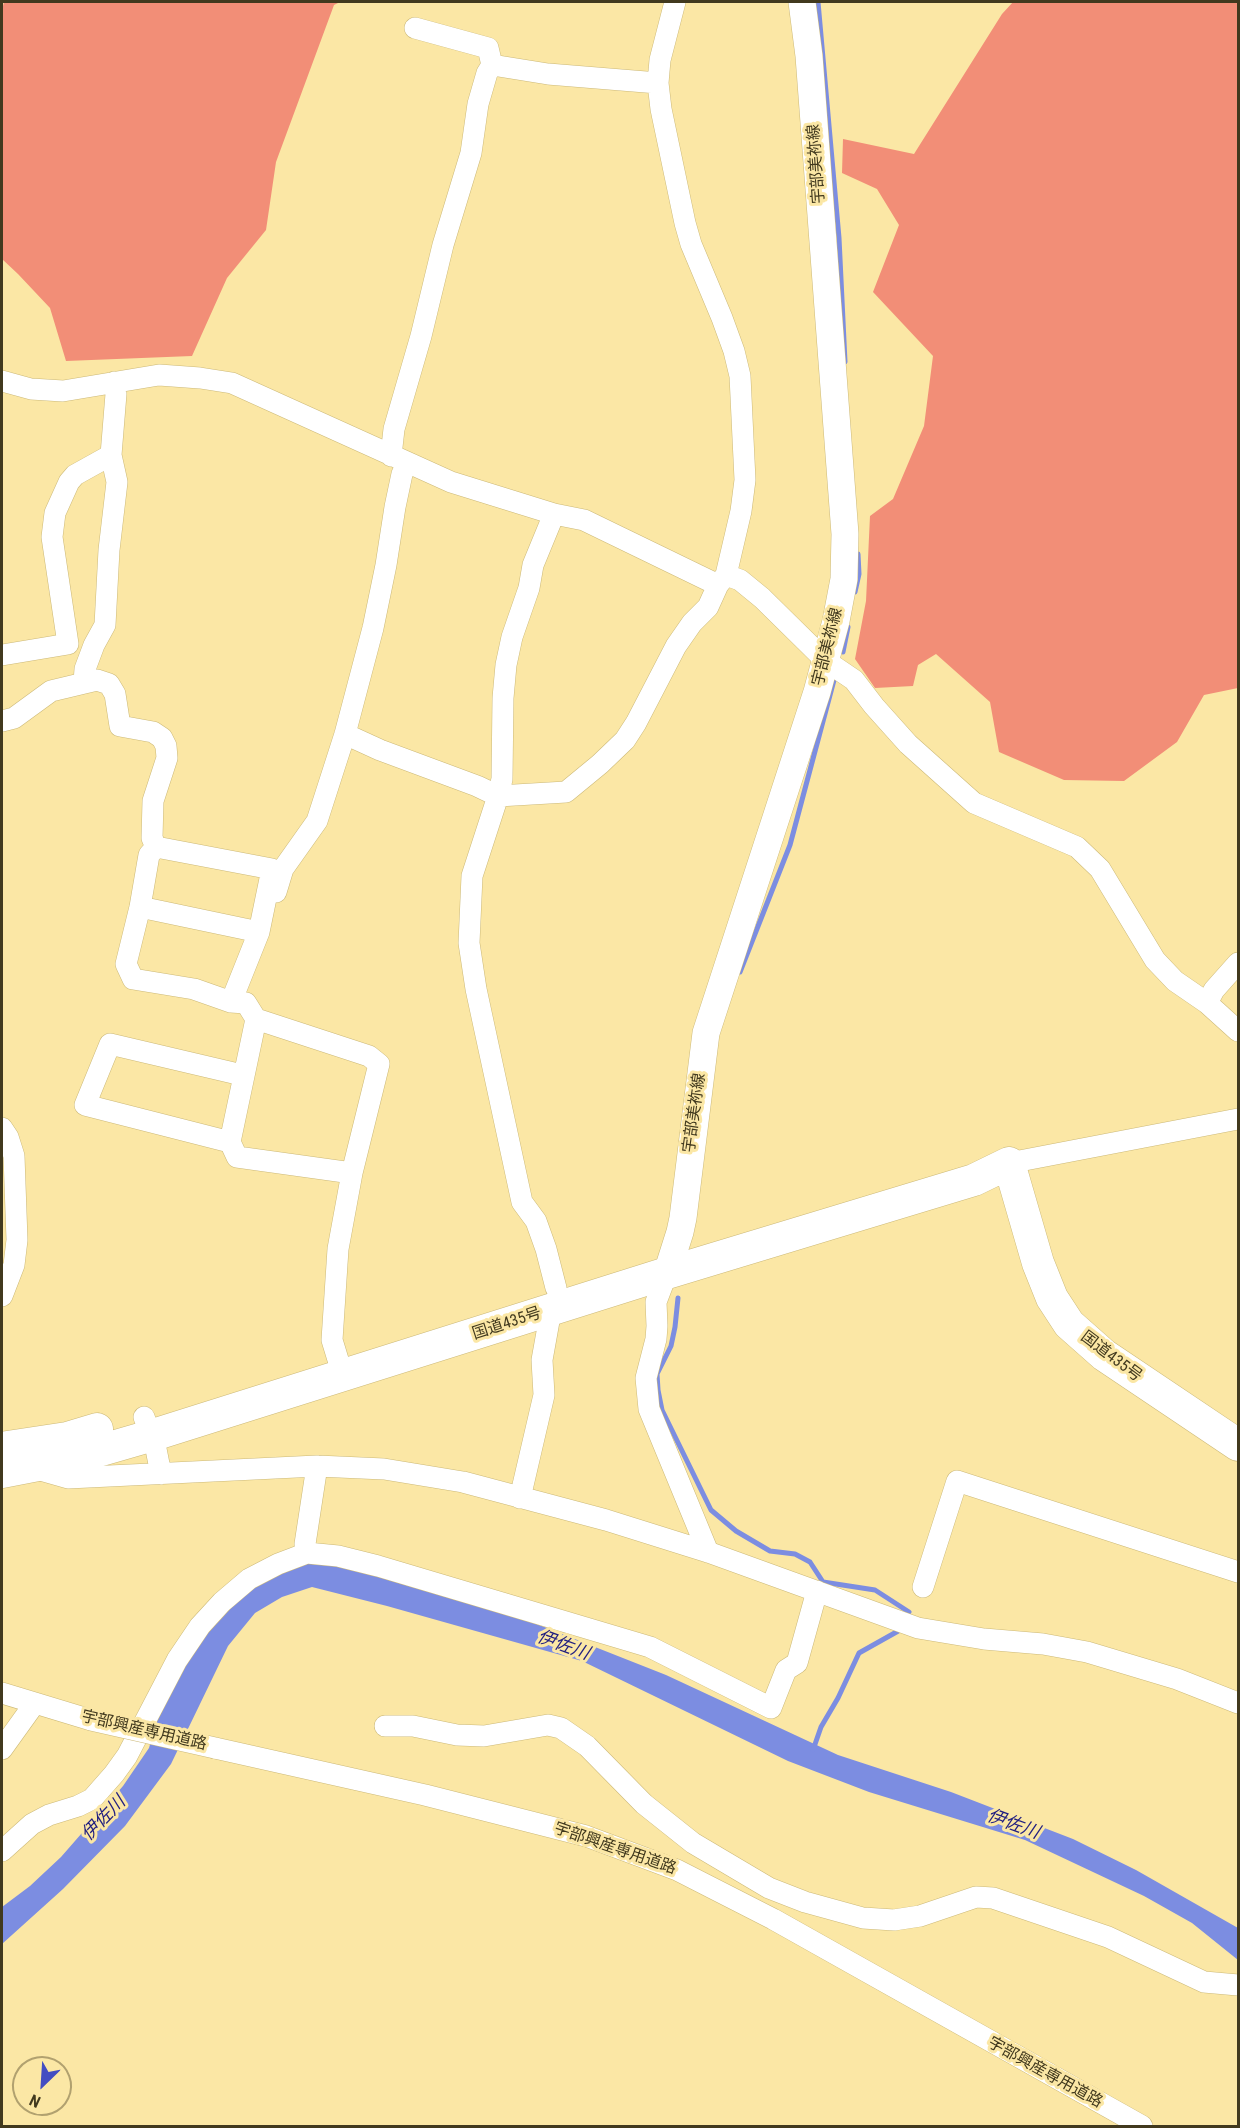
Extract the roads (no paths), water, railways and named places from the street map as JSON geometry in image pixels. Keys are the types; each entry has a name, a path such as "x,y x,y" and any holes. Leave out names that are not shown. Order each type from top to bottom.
{"highway":[{"name":"国道435号","path":"16,1470 74,1458 147,1426 670,1263 970,1162 1009,1163 1038,1263 1052,1298 1069,1324 1104,1355 1239,1445"},
{"name":"国道435号","path":"2,1448 147,1426"}],"main road":[{"name":"宇部美祢線","path":"670,1263 683,1218 706,1033 826,661 844,579 845,534 809,57 802,2"}],"street":[{"path":"345,734 498,796 566,792 625,740 676,646 692,623 708,607 722,580 741,511 745,480 740,376 726,329 691,244 661,109 658,83 660,60 675,2"},
{"path":"264,908 273,902 283,869 316,821 345,734 373,628 386,565 395,507 399,460 394,429 443,246 471,153 478,104 487,73 492,65 488,48 415,28"},
{"path":"492,65 548,74 658,83"},
{"path":"2,381 31,389 63,391 159,375 232,383 451,482 554,514 584,520 722,580 740,580 762,598 826,661 854,680 908,744 974,803 1077,847 1100,869 1155,960 1175,981 1207,1003 1239,1031"},
{"path":"84,682 85,669 105,625 109,550 117,482 111,455 116,394 114,382"},
{"path":"2,655 68,644 52,537 54,513 69,482 75,475 111,455"},
{"path":"520,1498 544,1395 542,1360 554,1299 546,1249 536,1221 522,1202 476,989 469,943 472,876 502,779 503,698 506,665 512,637 529,588 533,565 554,514"},
{"path":"2,721 14,718 51,691 97,680 109,684 115,694 120,726 153,732 162,738 166,746 166,758 153,801 152,838 156,846"},
{"path":"156,846 149,855 140,907 126,964 133,979 194,989 231,1002 246,1003 256,1019 369,1056 379,1064 352,1173 338,1249 332,1340 340,1366"},
{"path":"156,846 272,869 259,932 231,1002"},
{"path":"140,907 259,932"},
{"path":"1207,1003 1214,990 1239,963"},
{"path":"256,1019 230,1142 237,1157 352,1173"},
{"path":"230,1142 85,1105 110,1044 243,1075"},
{"path":"1009,1163 1239,1119"},
{"path":"2,1128 8,1137 14,1156 18,1240 14,1265 2,1296"},
{"path":"670,1263 656,1302 656,1339 646,1378 649,1409 708,1552"},
{"path":"147,1426 156,1449 161,1474"},
{"path":"307,1553 305,1544 317,1467"},
{"path":"16,1470 68,1478 317,1467 384,1469 463,1482 606,1520 708,1552 918,1628 1087,1652 1177,1679 1239,1703"},
{"path":"923,1587 957,1481 1239,1572"},
{"path":"2,1851 32,1824 92,1799 127,1756 177,1660 200,1626 222,1602 249,1580 278,1564 307,1553 338,1556 378,1566 650,1647 771,1708 786,1670 797,1663 817,1591"},
{"name":"宇部興産専用道路","path":"2,1693 91,1720 424,1795 586,1836 677,1870 773,1919 1142,2127"},
{"path":"2,1749 35,1703"},
{"path":"386,1726 413,1726 457,1735 484,1736 548,1725 561,1728 587,1746 644,1804 693,1843 769,1888 805,1902 863,1918 894,1920 920,1917 945,1906 976,1897 993,1898 1108,1937 1204,1982 1235,1985"}],"water":[{"name":"伊佐川","path":"319,1561 486,1604 666,1675 838,1755 951,1792 1073,1839 1136,1870 1238,1928 1238,1960 1192,1923 1144,1896 1025,1840 869,1792 788,1761 582,1661 312,1587 282,1597 255,1613 228,1646 171,1764 125,1826 63,1889 2,1944 2,1907 30,1886 61,1857 123,1786 149,1748 158,1716 193,1649 218,1619 262,1580 294,1566"}],"waterway":[{"path":"818,2 839,238 845,362"},
{"path":"855,592 859,574 858,554"},
{"path":"843,652 848,627"},
{"path":"740,972 790,845 834,680"},
{"path":"678,1298 671,1346 657,1374 658,1390 662,1410 711,1510 736,1531 770,1551 795,1554 810,1562 823,1582 875,1590 909,1612"},
{"path":"813,1750 821,1727 838,1698 859,1653 900,1630"}]}
